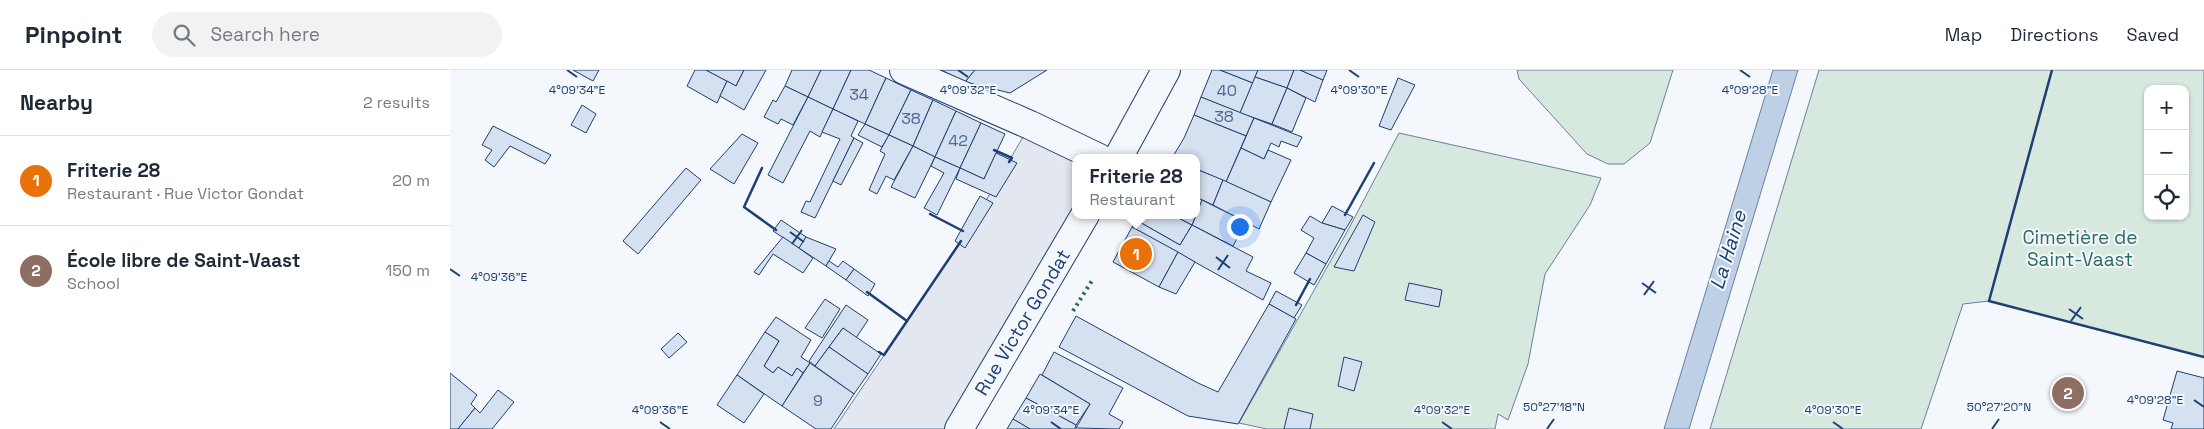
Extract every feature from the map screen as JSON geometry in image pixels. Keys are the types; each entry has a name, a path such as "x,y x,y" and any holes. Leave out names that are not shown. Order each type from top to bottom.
{"street":[{"path":"904,70 1030,125 1091,154"},
{"path":"1120,154 1166,70"},
{"name":"Rue Victor Gondat","path":"959,429 1083,219"}],"green space":[{"path":"1517,70 1673,70 1650,143 1624,164 1608,164 1587,154 1519,79"},
{"name":"Cimetière de Saint-Vaast","path":"1819,70 2204,70 2204,357 1989,301 1963,304 1921,429 1710,429"},
{"path":"1399,133 1601,178 1590,205 1545,274 1528,364 1508,420 1498,414 1495,429 1267,429 1239,423 1347,232"}],"shaded area":[{"path":"1030,125 1072,155 1072,219 1074,219 959,429 834,429 967,233"}],"water":[{"name":"La Haine","path":"1773,70 1798,70 1689,429 1664,429"}],"building":[{"path":"573,70 599,70 593,81"},
{"path":"695,70 706,70 727,81 717,103 687,86"},
{"path":"706,70 744,70 736,86"},
{"path":"744,70 766,70 744,110 720,96 727,81 736,86"},
{"path":"792,70 821,70 808,97 785,86"},
{"path":"821,70 851,70 833,109 808,97"},
{"path":"851,70 869,70 886,78 865,124 833,109"},
{"path":"941,70 975,70 965,82"},
{"path":"975,70 1047,70 1010,93 965,82"},
{"path":"1212,70 1220,70 1253,83 1240,113 1201,97"},
{"path":"1220,70 1258,70 1253,83"},
{"path":"1258,70 1294,70 1287,88 1255,77"},
{"path":"1294,70 1300,70 1323,80 1315,102 1287,88"},
{"path":"1300,70 1327,70 1323,80"},
{"path":"1255,77 1287,88 1272,124 1240,113"},
{"path":"886,78 911,90 889,135 865,124"},
{"path":"1398,78 1415,85 1391,130 1379,126"},
{"path":"785,86 808,97 793,125 781,119 778,124 764,117 773,100 776,102"},
{"path":"1287,88 1306,98 1292,132 1272,124"},
{"path":"911,90 933,100 913,146 889,135"},
{"path":"808,97 833,109 820,137 810,131 783,183 768,175"},
{"path":"1201,97 1254,118 1246,136 1194,115"},
{"path":"933,100 956,111 935,157 913,146"},
{"path":"582,105 596,114 586,133 571,125"},
{"path":"833,109 858,121 851,136 854,138 815,218 801,212 806,201 810,202 840,139 822,132"},
{"path":"956,111 981,123 960,168 935,157"},
{"path":"1194,115 1246,136 1226,182 1200,171 1200,154 1174,154"},
{"path":"1254,118 1302,137 1297,147 1281,141 1279,147 1271,143 1264,159 1241,148"},
{"path":"981,123 1005,134 984,179 960,168"},
{"path":"865,124 889,135 882,147 858,135"},
{"path":"493,126 551,155 545,164 510,146 494,167 485,160 492,150 482,145"},
{"path":"742,134 758,143 734,184 710,169"},
{"path":"889,135 913,146 894,180 886,176 877,194 869,190 885,154 880,151"},
{"path":"854,138 863,143 841,185 833,181"},
{"path":"913,146 935,157 915,198 891,187"},
{"path":"1241,148 1264,159 1268,150 1291,160 1271,202 1226,182"},
{"path":"996,153 1017,163 996,197 956,179 960,168 984,179"},
{"path":"935,157 960,168 937,215 924,208 944,173 931,166"},
{"path":"686,168 701,180 638,254 623,241"},
{"path":"1200,171 1223,180 1213,205 1200,199"},
{"path":"1223,180 1271,202 1259,229 1213,205"},
{"path":"980,196 993,203 965,248 955,241"},
{"path":"1202,200 1246,222 1233,246 1192,225 1194,219 1200,219"},
{"path":"1332,206 1353,217 1345,230 1322,223"},
{"path":"1363,215 1375,222 1354,271 1334,267"},
{"path":"1310,216 1322,223 1345,230 1326,264 1306,253 1314,238 1301,230"},
{"path":"1181,219 1192,225 1180,245 1136,220"},
{"path":"1181,219 1194,219 1192,225"},
{"path":"781,220 806,237 799,248 773,231"},
{"path":"1136,220 1180,245 1192,225 1253,257 1246,271 1271,283 1263,300 1132,227"},
{"path":"1132,227 1178,252 1159,287 1113,262"},
{"path":"783,237 813,258 803,273 773,254 759,275 754,272"},
{"path":"806,237 836,249 826,266 799,248"},
{"path":"1178,252 1195,262 1176,294 1159,287"},
{"path":"1306,253 1326,264 1314,285 1294,273"},
{"path":"829,261 838,267 843,261 854,269 846,280 826,266"},
{"path":"854,269 875,284 868,296 846,280"},
{"path":"1409,283 1442,290 1439,307 1405,300"},
{"path":"1276,291 1302,305 1294,318 1269,304"},
{"path":"825,299 840,309 822,338 805,328"},
{"path":"1269,304 1296,319 1238,424 1188,416 1059,347 1076,316 1198,383 1218,392"},
{"path":"846,305 868,320 856,338 843,328 815,366 809,361"},
{"path":"776,317 811,340 801,357 810,363 803,373 797,368 792,376 778,367 773,373 764,366 779,341 765,332"},
{"path":"843,328 881,354 868,374 829,347"},
{"path":"765,332 779,341 764,366 773,373 778,367 792,376 797,368 803,373 782,406 737,375"},
{"path":"678,333 687,342 669,358 661,349"},
{"path":"829,347 868,374 854,394 815,366"},
{"path":"1054,352 1123,388 1109,414 1123,422 1119,429 1076,428 1090,404 1042,375"},
{"path":"1344,357 1362,362 1354,391 1338,386"},
{"path":"810,363 854,394 831,429 816,429 782,406"},
{"path":"2177,371 2204,378 2204,429 2171,429 2173,423 2163,420"},
{"path":"450,373 477,395 471,404 475,408 458,429 450,429"},
{"path":"1040,374 1090,404 1076,425 1026,398"},
{"path":"737,375 764,394 744,423 717,405"},
{"path":"498,390 514,402 492,429 458,429 475,408 480,413"},
{"path":"1026,398 1076,425 1075,429 1030,429 1013,419"},
{"path":"1289,408 1313,414 1310,429 1284,429"},
{"path":"1013,419 1030,429 1007,429"}],"hedge":[{"path":"1073,311 1093,279"}],"wall":[{"path":"2052,70 1989,301 2204,357"},
{"path":"994,150 1012,158 1009,162"},
{"path":"1345,215 1374,163"},
{"path":"762,168 744,207 776,230"},
{"path":"930,214 963,231"},
{"path":"907,321 961,241"},
{"path":"1296,305 1310,279"},
{"path":"867,292 907,321 884,355 879,352"}],"place":[{"name":"Friterie 28","path":"1136,254"},
{"name":"École libre de Saint-Vaast","path":"2068,393"}]}
